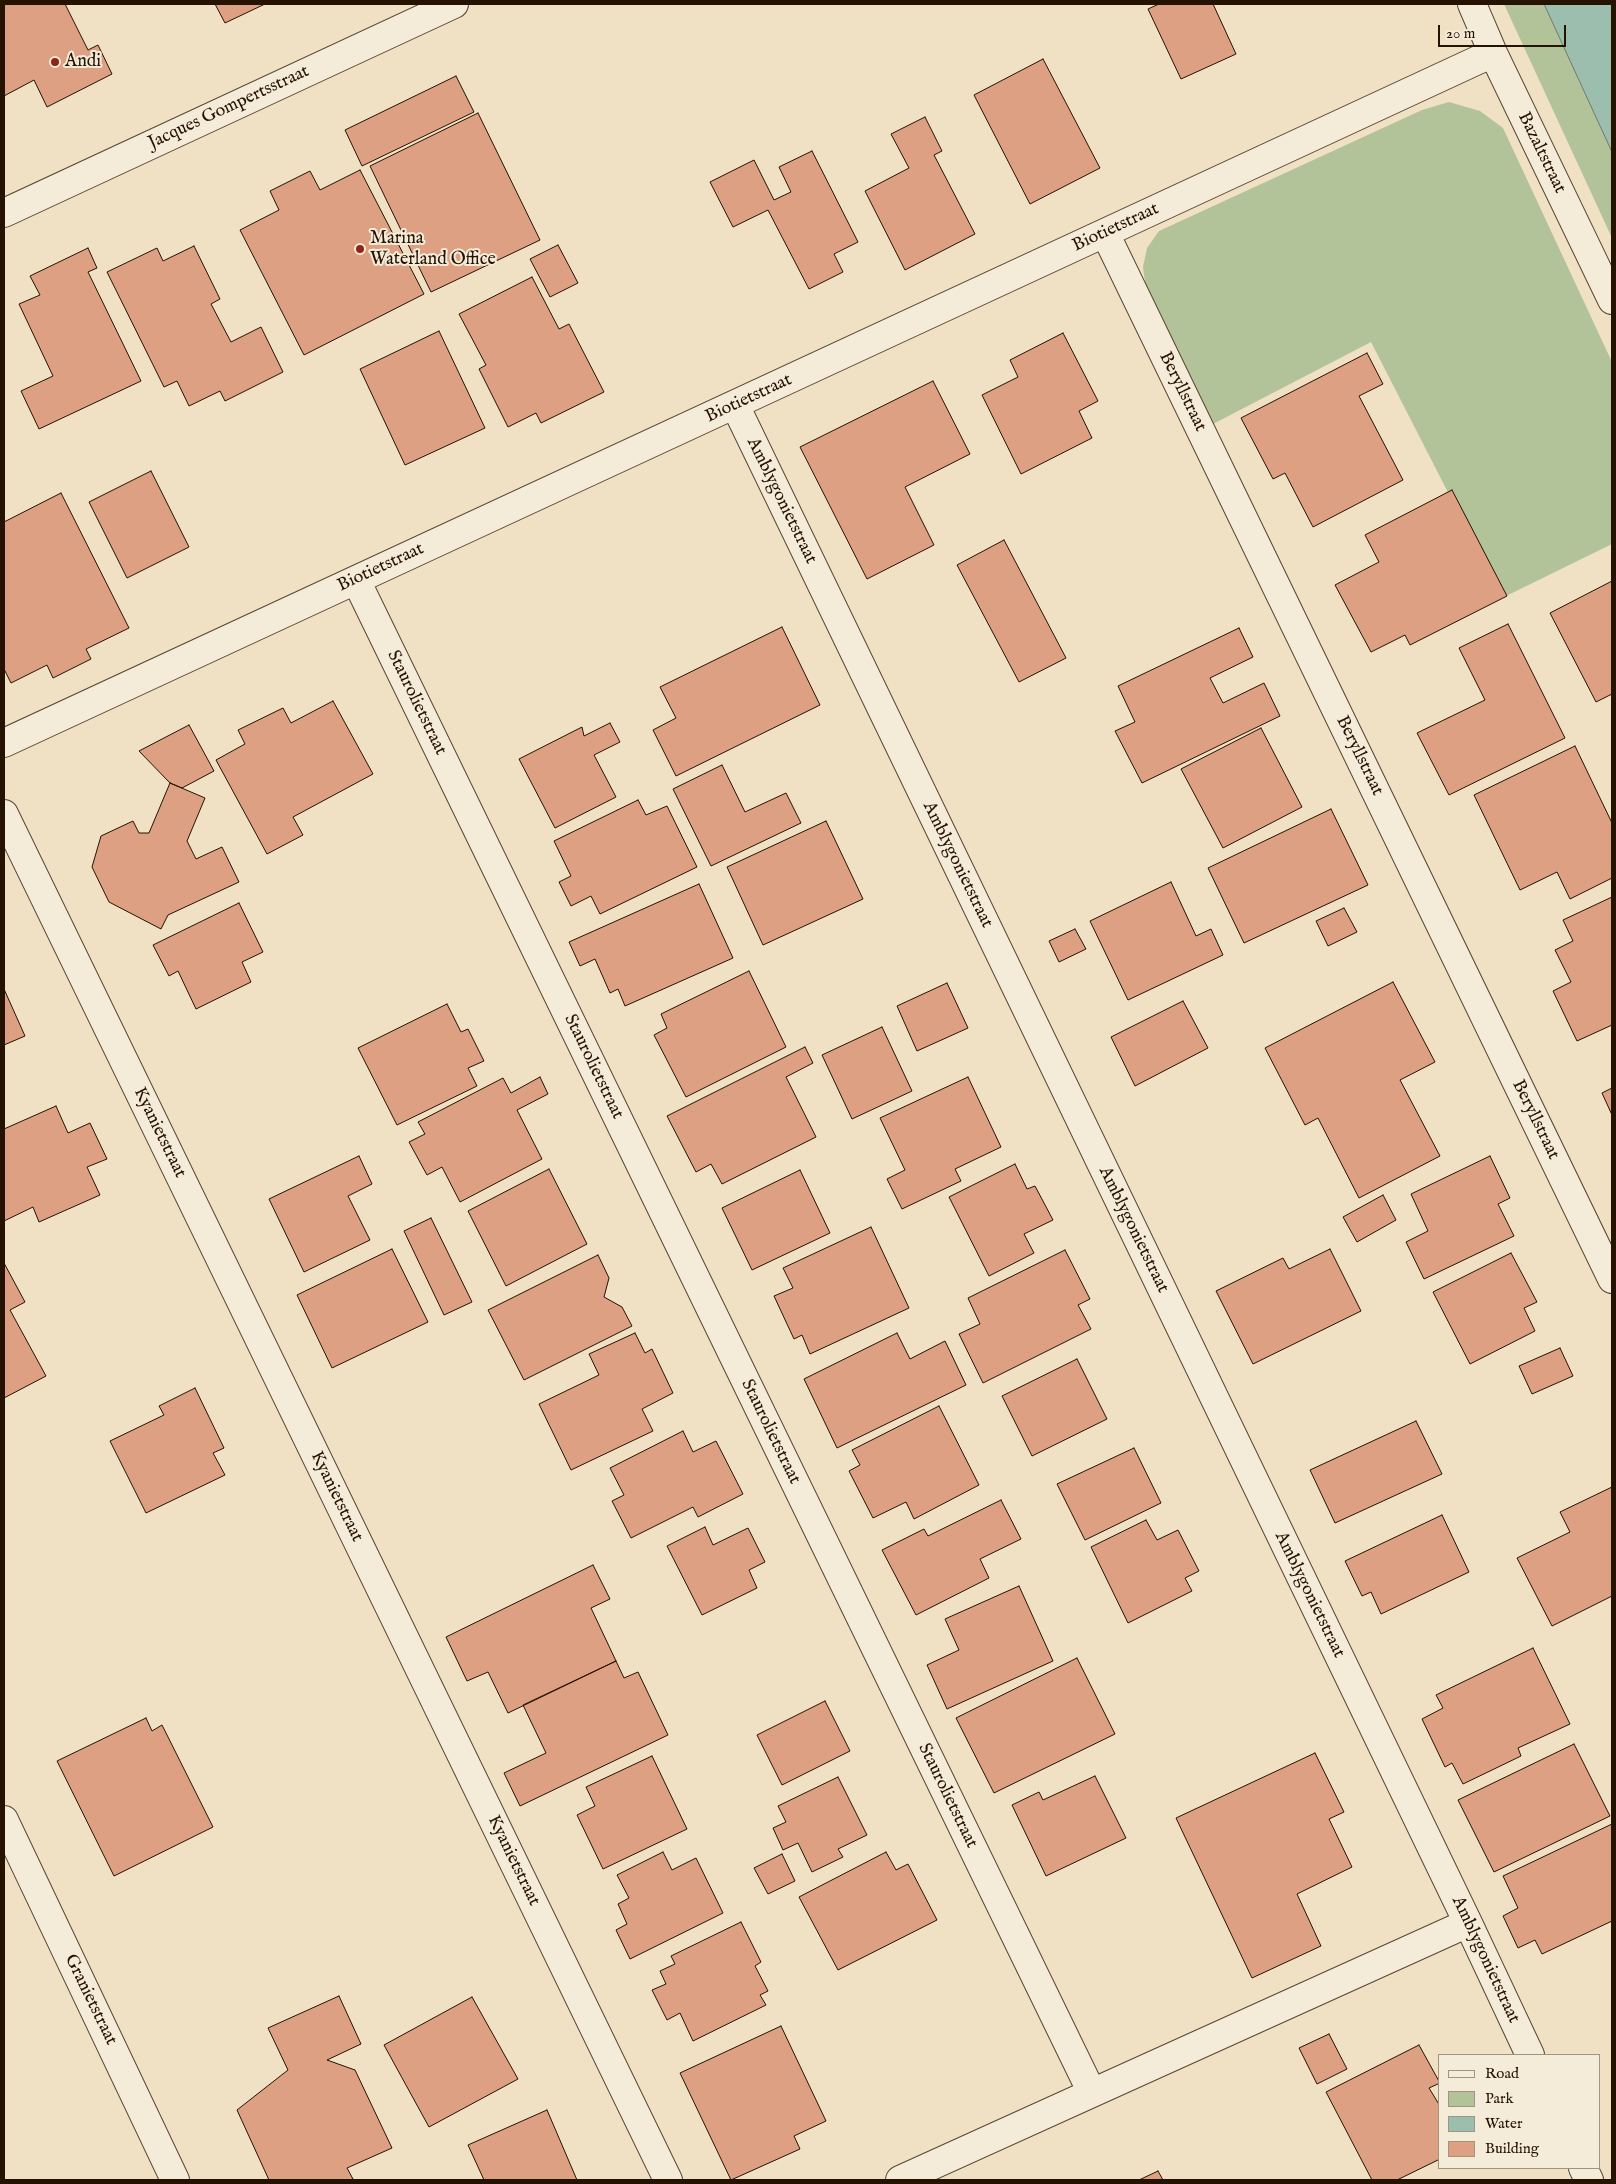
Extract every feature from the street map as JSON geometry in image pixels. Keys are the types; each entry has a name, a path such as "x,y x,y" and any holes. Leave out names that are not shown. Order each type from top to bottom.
{"street":[{"name":"Jacques Gompertsstraat","path":"4,213 454,4"},
{"name":"Bazaltstraat","path":"1472,4 1493,53 1612,300"},
{"name":"Biotietstraat","path":"4,743 1493,53"},
{"name":"Beryllstraat","path":"1105,233 1612,1279"},
{"name":"Amblygonietstraat","path":"735,405 1530,2054"},
{"name":"Staurolietstraat","path":"356,580 1092,2093"},
{"name":"Kyanietstraat","path":"4,814 668,2180"},
{"name":"Granietstraat","path":"4,1820 176,2180"},
{"path":"900,2180 1468,1923"}],"green space":[{"path":"1504,4 1544,4 1612,152 1612,238"},
{"path":"1449,102 1480,111 1503,128 1612,362 1612,544 1502,598 1371,342 1213,424 1146,289 1143,267 1147,248 1159,231 1422,110"}],"water":[{"path":"1544,4 1612,4 1612,152"}],"building":[{"name":"Andi","path":"4,4 65,4 88,50 98,45 112,74 47,107 34,80 4,96"},
{"path":"215,4 265,4 225,23"},
{"path":"1159,4 1213,4 1236,54 1181,79 1148,9"},
{"path":"1043,59 1100,168 1030,204 974,95"},
{"path":"456,76 474,112 362,166 345,130"},
{"path":"478,113 540,240 431,292 370,166"},
{"path":"925,117 942,151 934,155 975,234 905,270 865,191 909,168 891,134"},
{"path":"812,151 858,242 834,254 843,272 809,289 768,210 733,227 710,182 754,160 774,200 791,192 779,167"},
{"path":"360,170 424,294 304,355 240,230 279,210 270,191 310,171 320,190"},
{"path":"558,245 578,283 550,297 530,259"},
{"path":"194,246 220,299 211,304 231,342 261,327 283,372 225,401 220,391 189,406 177,381 164,387 107,272 157,248 163,261"},
{"path":"88,248 97,268 88,272 141,381 39,429 21,391 53,376 19,304 40,295 30,276"},
{"path":"532,277 559,329 569,324 604,392 541,423 536,413 508,427 479,369 486,365 459,314"},
{"path":"439,331 485,428 405,465 360,369"},
{"path":"1063,333 1098,401 1079,411 1092,438 1021,474 982,395 1018,377 1010,360"},
{"path":"1367,353 1383,384 1359,396 1403,480 1313,527 1285,473 1273,479 1241,418"},
{"path":"933,381 970,454 905,487 934,545 867,579 800,447"},
{"path":"151,471 189,547 127,578 89,502"},
{"path":"1452,490 1507,596 1410,645 1405,635 1371,652 1335,585 1379,562 1365,535"},
{"path":"61,493 129,628 86,649 91,659 53,678 47,665 11,683 4,669 4,522"},
{"path":"1004,540 1066,658 1019,682 957,565"},
{"path":"1612,581 1612,694 1596,702 1550,613"},
{"path":"1508,624 1565,738 1449,795 1417,733 1485,700 1459,648"},
{"path":"782,627 820,705 676,776 653,730 676,718 660,687"},
{"path":"1239,628 1253,657 1210,678 1223,703 1264,683 1280,716 1142,783 1115,731 1135,722 1118,686"},
{"path":"333,701 373,774 293,817 303,835 267,854 216,760 245,744 238,730 283,708 291,723"},
{"path":"610,723 620,742 594,755 616,797 555,828 519,759 582,727 584,736"},
{"path":"189,725 214,771 182,788 170,783 139,751"},
{"path":"1261,728 1302,807 1223,848 1181,769"},
{"path":"1575,746 1612,823 1612,878 1570,899 1557,872 1520,890 1474,795"},
{"path":"722,765 745,812 786,793 801,823 711,866 673,789"},
{"path":"170,783 205,798 187,841 196,859 222,847 239,882 168,915 161,929 109,902 92,867 101,836 133,821 139,833 149,833"},
{"path":"638,800 646,815 667,806 697,867 600,914 591,896 571,906 559,882 571,876 554,841"},
{"path":"1331,809 1368,885 1244,943 1208,868"},
{"path":"826,821 863,899 763,945 727,867"},
{"path":"1171,882 1196,936 1211,929 1223,955 1128,1000 1090,921"},
{"path":"699,884 733,958 625,1006 618,989 610,993 595,959 580,966 569,942"},
{"path":"1612,897 1612,1025 1577,1041 1553,991 1571,982 1555,950 1573,941 1563,920"},
{"path":"239,903 263,952 242,962 251,982 196,1009 178,971 169,976 153,945"},
{"path":"1344,908 1357,932 1328,946 1316,921"},
{"path":"1075,929 1086,949 1059,962 1049,941"},
{"path":"749,971 786,1047 686,1097 654,1035 667,1028 661,1014"},
{"path":"1393,982 1435,1062 1400,1080 1440,1156 1359,1198 1318,1118 1305,1125 1265,1048"},
{"path":"947,983 968,1028 917,1051 897,1006"},
{"path":"4,989 25,1036 4,1045"},
{"path":"1183,1001 1208,1048 1135,1086 1111,1037"},
{"path":"447,1004 461,1032 468,1029 484,1061 468,1068 477,1086 397,1125 358,1048"},
{"path":"882,1027 912,1091 852,1119 822,1055"},
{"path":"805,1047 813,1063 786,1077 816,1137 722,1184 711,1164 696,1172 667,1116"},
{"path":"540,1077 548,1094 517,1110 542,1159 460,1202 442,1167 427,1175 409,1142 425,1134 418,1122 503,1078 511,1093"},
{"path":"968,1077 1001,1147 955,1169 961,1181 902,1209 887,1179 905,1170 880,1118"},
{"path":"1612,1088 1612,1115 1602,1093"},
{"path":"56,1106 68,1133 90,1123 107,1159 87,1167 100,1195 39,1222 33,1207 4,1221 4,1129"},
{"path":"359,1156 372,1184 348,1196 370,1240 304,1272 269,1199"},
{"path":"1490,1156 1510,1198 1498,1204 1514,1236 1424,1279 1406,1242 1428,1231 1411,1194"},
{"path":"1015,1164 1027,1189 1035,1186 1053,1220 1024,1234 1034,1253 989,1276 949,1197"},
{"path":"549,1169 587,1244 506,1286 468,1211"},
{"path":"800,1170 830,1233 752,1270 722,1208"},
{"path":"1383,1195 1396,1220 1357,1242 1343,1217"},
{"path":"431,1218 472,1302 444,1315 404,1231"},
{"path":"871,1227 909,1308 810,1354 802,1335 794,1339 774,1296 793,1288 783,1268"},
{"path":"392,1249 428,1322 332,1368 297,1295"},
{"path":"1330,1249 1361,1311 1253,1364 1216,1291 1283,1258 1289,1269"},
{"path":"1065,1250 1090,1299 1078,1305 1091,1329 983,1383 959,1334 980,1324 968,1298"},
{"path":"1511,1253 1537,1302 1524,1308 1535,1331 1470,1364 1433,1292"},
{"path":"598,1255 609,1278 604,1297 622,1307 632,1326 524,1380 488,1310"},
{"path":"4,1263 25,1302 10,1310 46,1376 4,1398"},
{"path":"635,1333 645,1353 652,1349 673,1393 642,1409 653,1431 571,1470 539,1404 599,1375 589,1354"},
{"path":"897,1333 910,1359 945,1341 966,1385 837,1448 804,1379"},
{"path":"1560,1348 1573,1376 1532,1394 1519,1366"},
{"path":"1077,1359 1107,1419 1032,1456 1002,1396"},
{"path":"195,1388 224,1448 213,1453 225,1475 146,1513 110,1441 164,1415 159,1406"},
{"path":"939,1406 979,1485 914,1519 906,1502 873,1518 849,1471 860,1465 852,1450"},
{"path":"1416,1421 1442,1474 1335,1523 1310,1470"},
{"path":"683,1431 693,1452 716,1441 743,1494 698,1517 693,1507 631,1538 612,1501 624,1495 610,1468"},
{"path":"1134,1448 1161,1503 1085,1540 1057,1484"},
{"path":"1612,1487 1612,1596 1552,1626 1517,1558 1570,1532 1560,1512"},
{"path":"1001,1500 1021,1539 980,1559 989,1578 916,1615 882,1550 924,1529 928,1536"},
{"path":"1442,1515 1469,1572 1381,1614 1371,1592 1362,1596 1345,1561"},
{"path":"1146,1520 1157,1540 1178,1530 1199,1571 1185,1578 1192,1591 1128,1623 1091,1547"},
{"path":"705,1527 713,1545 748,1528 765,1562 749,1570 757,1588 702,1615 667,1546"},
{"path":"593,1565 610,1599 591,1608 616,1661 508,1713 488,1672 467,1681 446,1637"},
{"path":"1019,1586 1053,1661 947,1709 927,1665 959,1650 945,1619"},
{"path":"1533,1648 1570,1724 1518,1748 1521,1756 1463,1784 1452,1763 1445,1767 1422,1719 1443,1708 1436,1695"},
{"path":"1077,1658 1115,1734 994,1793 956,1718"},
{"path":"616,1661 624,1678 638,1672 668,1735 520,1806 504,1773 546,1753 523,1705"},
{"path":"825,1701 850,1751 782,1785 757,1735"},
{"path":"146,1718 152,1731 162,1725 213,1827 114,1876 57,1761"},
{"path":"1574,1744 1610,1816 1494,1872 1458,1800"},
{"path":"1315,1753 1344,1812 1329,1819 1352,1867 1297,1894 1321,1946 1252,1978 1176,1818"},
{"path":"652,1756 687,1829 603,1869 577,1815 595,1806 586,1787"},
{"path":"1095,1776 1126,1838 1046,1876 1012,1805 1039,1792 1043,1800"},
{"path":"838,1777 867,1835 838,1849 843,1857 812,1872 798,1843 783,1850 773,1828 786,1822 778,1806"},
{"path":"1612,1824 1612,1921 1542,1954 1535,1940 1518,1948 1503,1916 1518,1908 1503,1876"},
{"path":"663,1852 672,1870 696,1858 723,1913 630,1959 616,1930 627,1924 618,1904 629,1898 617,1875"},
{"path":"886,1852 896,1870 908,1864 937,1920 838,1970 799,1897"},
{"path":"782,1854 795,1881 768,1894 754,1868"},
{"path":"741,1922 761,1962 755,1966 768,1991 760,1995 766,2005 693,2041 680,2013 667,2020 652,1990 666,1984 660,1971 675,1964 671,1956"},
{"path":"339,1996 361,2044 327,2060 355,2070 392,2148 347,2168 353,2179 269,2180 237,2110 288,2070 268,2028"},
{"path":"472,1997 518,2079 429,2127 384,2045"},
{"path":"781,2026 826,2121 794,2136 800,2149 731,2180 680,2073"},
{"path":"1329,2034 1347,2069 1317,2084 1299,2048"},
{"path":"1419,2045 1438,2079 1438,2084 1429,2088 1438,2103 1438,2160 1397,2180 1372,2180 1326,2092"},
{"path":"547,2110 577,2180 484,2180 468,2145"},
{"path":"1158,2171 1163,2180 1139,2180"}],"place":[{"name":"Andi","path":"55,62"},
{"name":"Marina Waterland Office","path":"360,249"}]}
